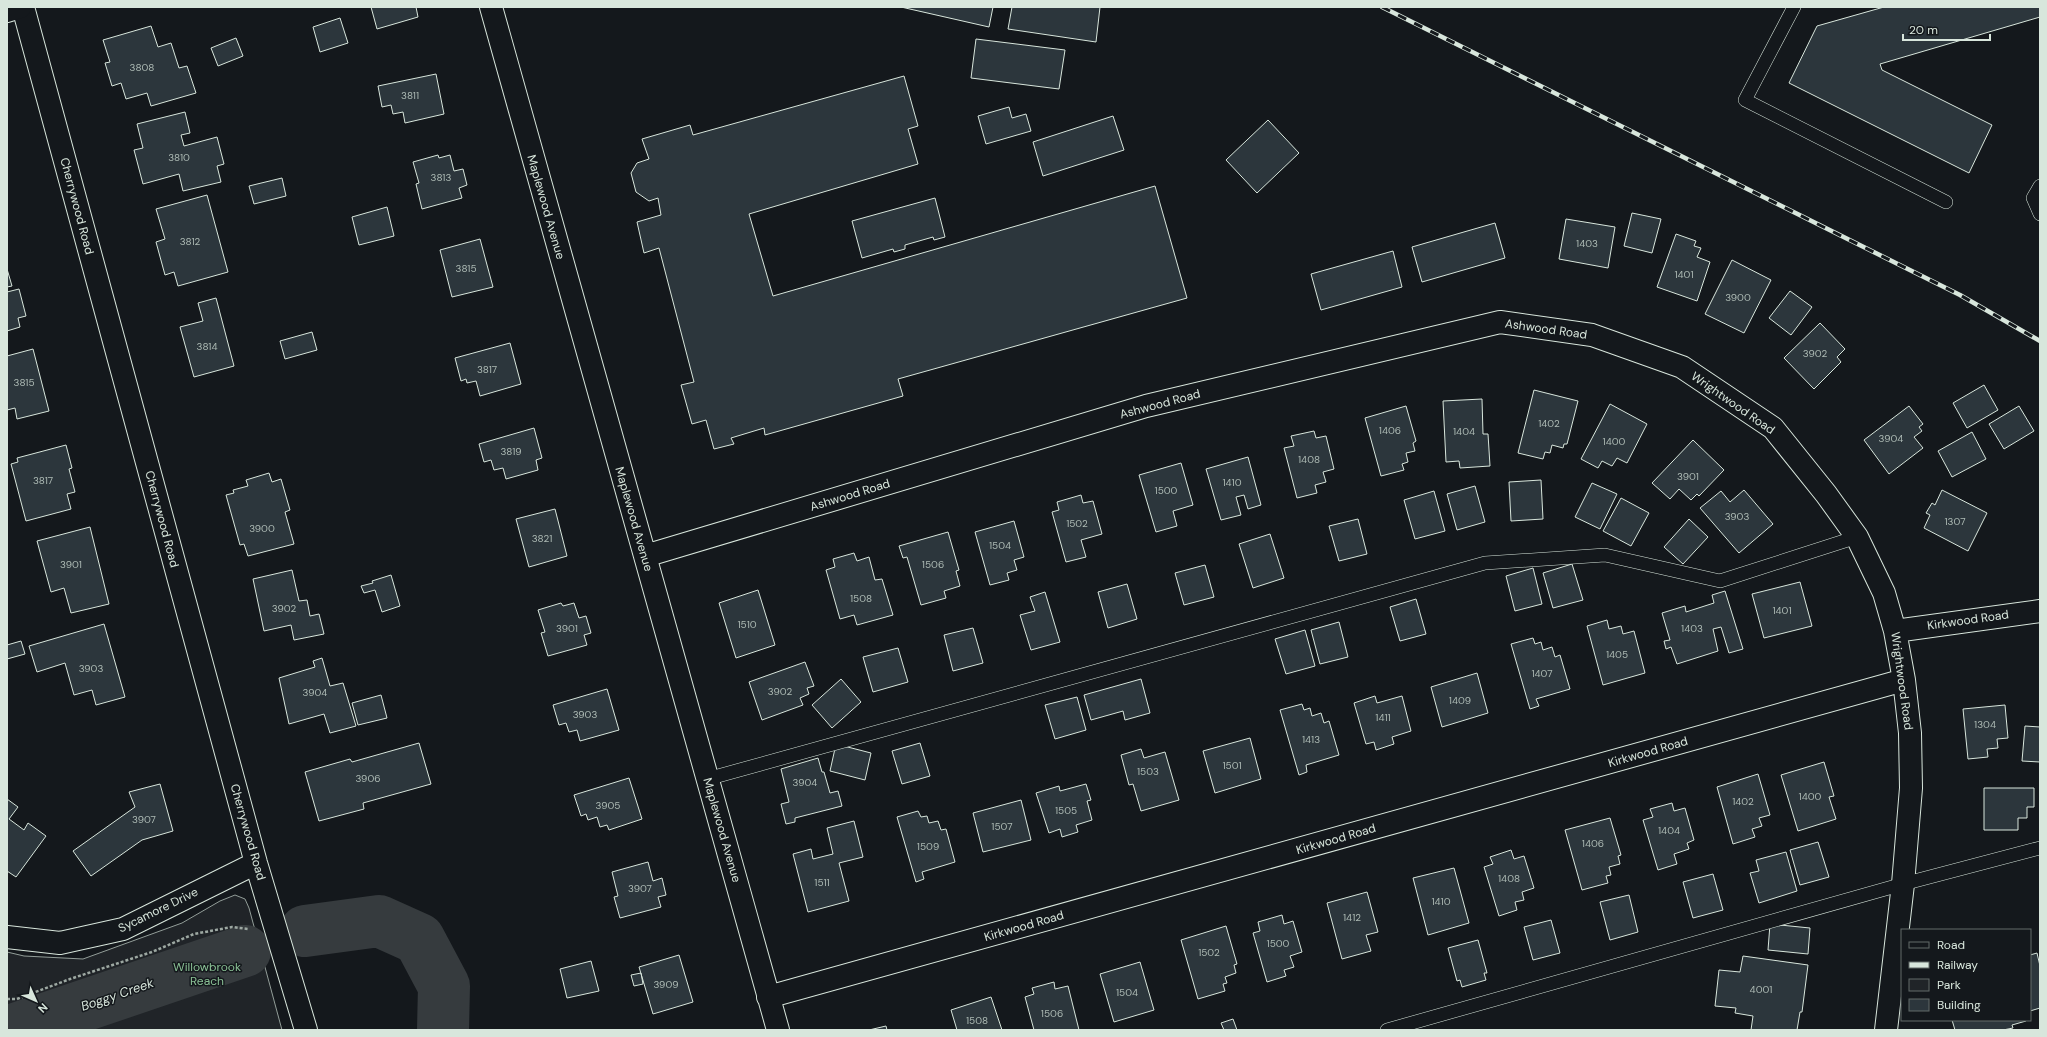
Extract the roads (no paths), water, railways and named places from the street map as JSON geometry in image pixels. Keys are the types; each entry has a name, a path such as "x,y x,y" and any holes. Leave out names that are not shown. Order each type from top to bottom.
{"street":[{"path":"7,11 20,7"},
{"name":"Cherrywood Road","path":"23,7 256,863 306,1030"},
{"name":"Maplewood Avenue","path":"491,7 778,1030"},
{"name":"Ashwood Road","path":"645,556 1146,406 1500,322 1592,335 1682,367"},
{"name":"Wrightwood Road","path":"1682,367 1773,428 1826,494 1857,537 1884,594 1895,631 1904,680 1910,733 1911,788 1903,884 1886,1030"},
{"name":"Kirkwood Road","path":"1895,631 2040,611"},
{"name":"Kirkwood Road","path":"768,997 1904,680"},
{"name":"Sycamore Drive","path":"7,937 60,942 122,930 256,863"}],"lane":[{"path":"1794,7 1745,100 1946,202"},
{"path":"2040,186 2033,198 2040,214"},
{"path":"707,779 1485,563 1606,555 1720,581 1857,537"},
{"path":"1387,1030 1903,884 2040,848"}],"waterway":[{"name":"Boggy Creek","path":"305,931 379,921 419,939 444,986 443,1030"},
{"name":"Boggy Creek","path":"12,1030 245,951"}],"railway":[{"path":"1382,7 1960,295 2040,341"}],"park label":[{"name":"Willowbrook Reach","path":"207,974"}]}
